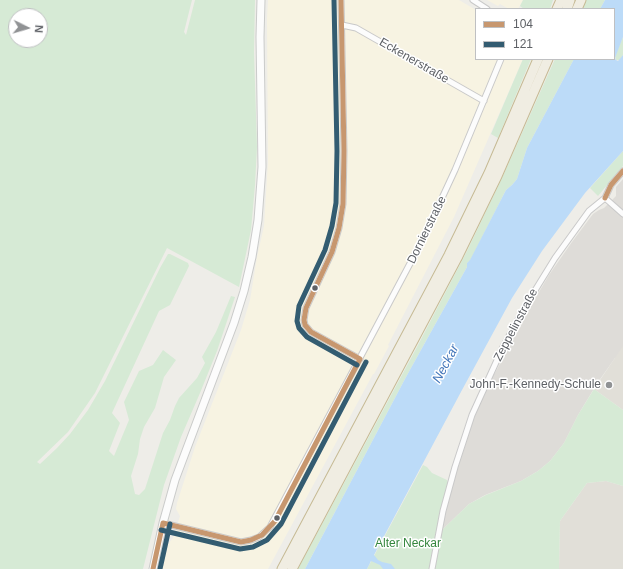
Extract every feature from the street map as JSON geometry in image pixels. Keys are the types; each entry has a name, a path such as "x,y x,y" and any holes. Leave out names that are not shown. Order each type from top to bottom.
{"highway":[{"path":"282,569 452,249 503,142 545,60"},
{"path":"292,569 457,258 497,176 545,60"}],"main road":[{"path":"152,569 163,523 182,459 234,323 246,283 253,250 258,220 262,167 260,37 261,0"}],"street":[{"path":"341,0 344,177 343,208 332,252 306,308 304,320 305,325 311,332 360,359"},
{"path":"473,0 485,8"},
{"name":"Eckenerstraße","path":"342,25 356,28 484,101"},
{"name":"Dornierstraße","path":"163,523 241,542 255,539 265,533 272,524 426,234 502,60"},
{"name":"Zeppelinstraße","path":"432,569 443,511 458,458 472,415 503,347 526,305 555,258 589,211 604,198 611,185 623,172"},
{"path":"604,198 623,214"}],"shaded area":[{"path":"268,0 459,0 475,9 475,60 523,60 454,217 388,345 389,346 268,569 162,569 168,544 173,538 180,516 176,509 177,503 195,447 241,330 250,300 264,226 268,162"},
{"path":"487,0 523,0 519,8 507,8 500,4 498,6"},
{"path":"623,179 623,365 615,358 578,415 564,443 550,461 538,471 521,481 485,495 469,504 442,529 453,481 472,423 492,376 549,275 593,214 604,208 616,196 616,187"},
{"name":"John-F.-Kennedy-Schule","path":"623,346 623,410 594,389"},
{"path":"606,481 623,486 623,569 559,569 560,521 587,483"}],"green space":[{"path":"0,0 192,0 184,32 186,35 195,0 255,0 254,52 257,147 255,185 251,230 239,287 167,248 95,393 68,432 37,462 40,464 57,448 70,434 88,410 105,381 160,268 168,254 170,254 188,263 189,266 170,305 159,311 112,413 120,423 109,451 114,456 129,420 124,402 139,371 153,365 163,350 176,360 164,377 155,408 144,427 140,439 138,454 131,476 135,494 139,495 145,489 163,433 175,406 179,398 197,378 205,363 202,357 216,332 231,296 235,297 217,351 181,437 164,485 143,569 0,569"},
{"path":"523,0 553,0 550,8 523,8 520,6"},
{"path":"584,0 605,0 601,8 580,8"},
{"path":"623,37 623,55 620,60 616,60 615,56"},
{"path":"523,60 531,60 498,138 491,134"},
{"path":"555,60 573,60 527,148 517,179 506,190 470,261 467,263 467,267 406,377 305,569 298,569 417,347 467,251 502,178"},
{"path":"623,151 623,166 598,196 590,188"},
{"path":"594,389 623,410 623,486 606,481 587,483 560,521 559,569 434,569 442,529 469,504 486,495 521,481 538,471 550,461 564,443 578,415"},
{"name":"Alter Neckar","path":"423,465 432,473 447,480 448,483 440,512 429,569 367,569"}],"water":[{"path":"605,0 623,0 623,37 615,58 615,8 601,8"},
{"name":"Neckar","path":"623,55 623,151 585,193 542,251 512,298 374,555 378,560 391,564 395,569 383,569 380,565 371,561 367,569 305,569 406,377 467,267 467,263 470,260 506,190 517,179 527,148 573,60 615,60 615,58 618,61"}],"transit line":[{"name":"121","path":"334,0 337,151 336,203 332,226 325,250 299,306 297,321 299,328 307,337 357,365"},
{"name":"104","path":"341,0 344,151 343,204 339,228 332,252 306,308 304,320 305,325 311,332 360,359"},
{"name":"104","path":"605,198 611,185 623,171"},
{"name":"104","path":"163,523 241,542 251,540 262,535 275,521 360,359"},
{"name":"121","path":"161,530 240,549 253,547 267,540 281,524 366,362"},
{"name":"104","path":"153,569 163,523"},
{"name":"121","path":"160,569 170,524"}],"place":[{"name":"John-F.-Kennedy-Schule","path":"609,385"}]}
